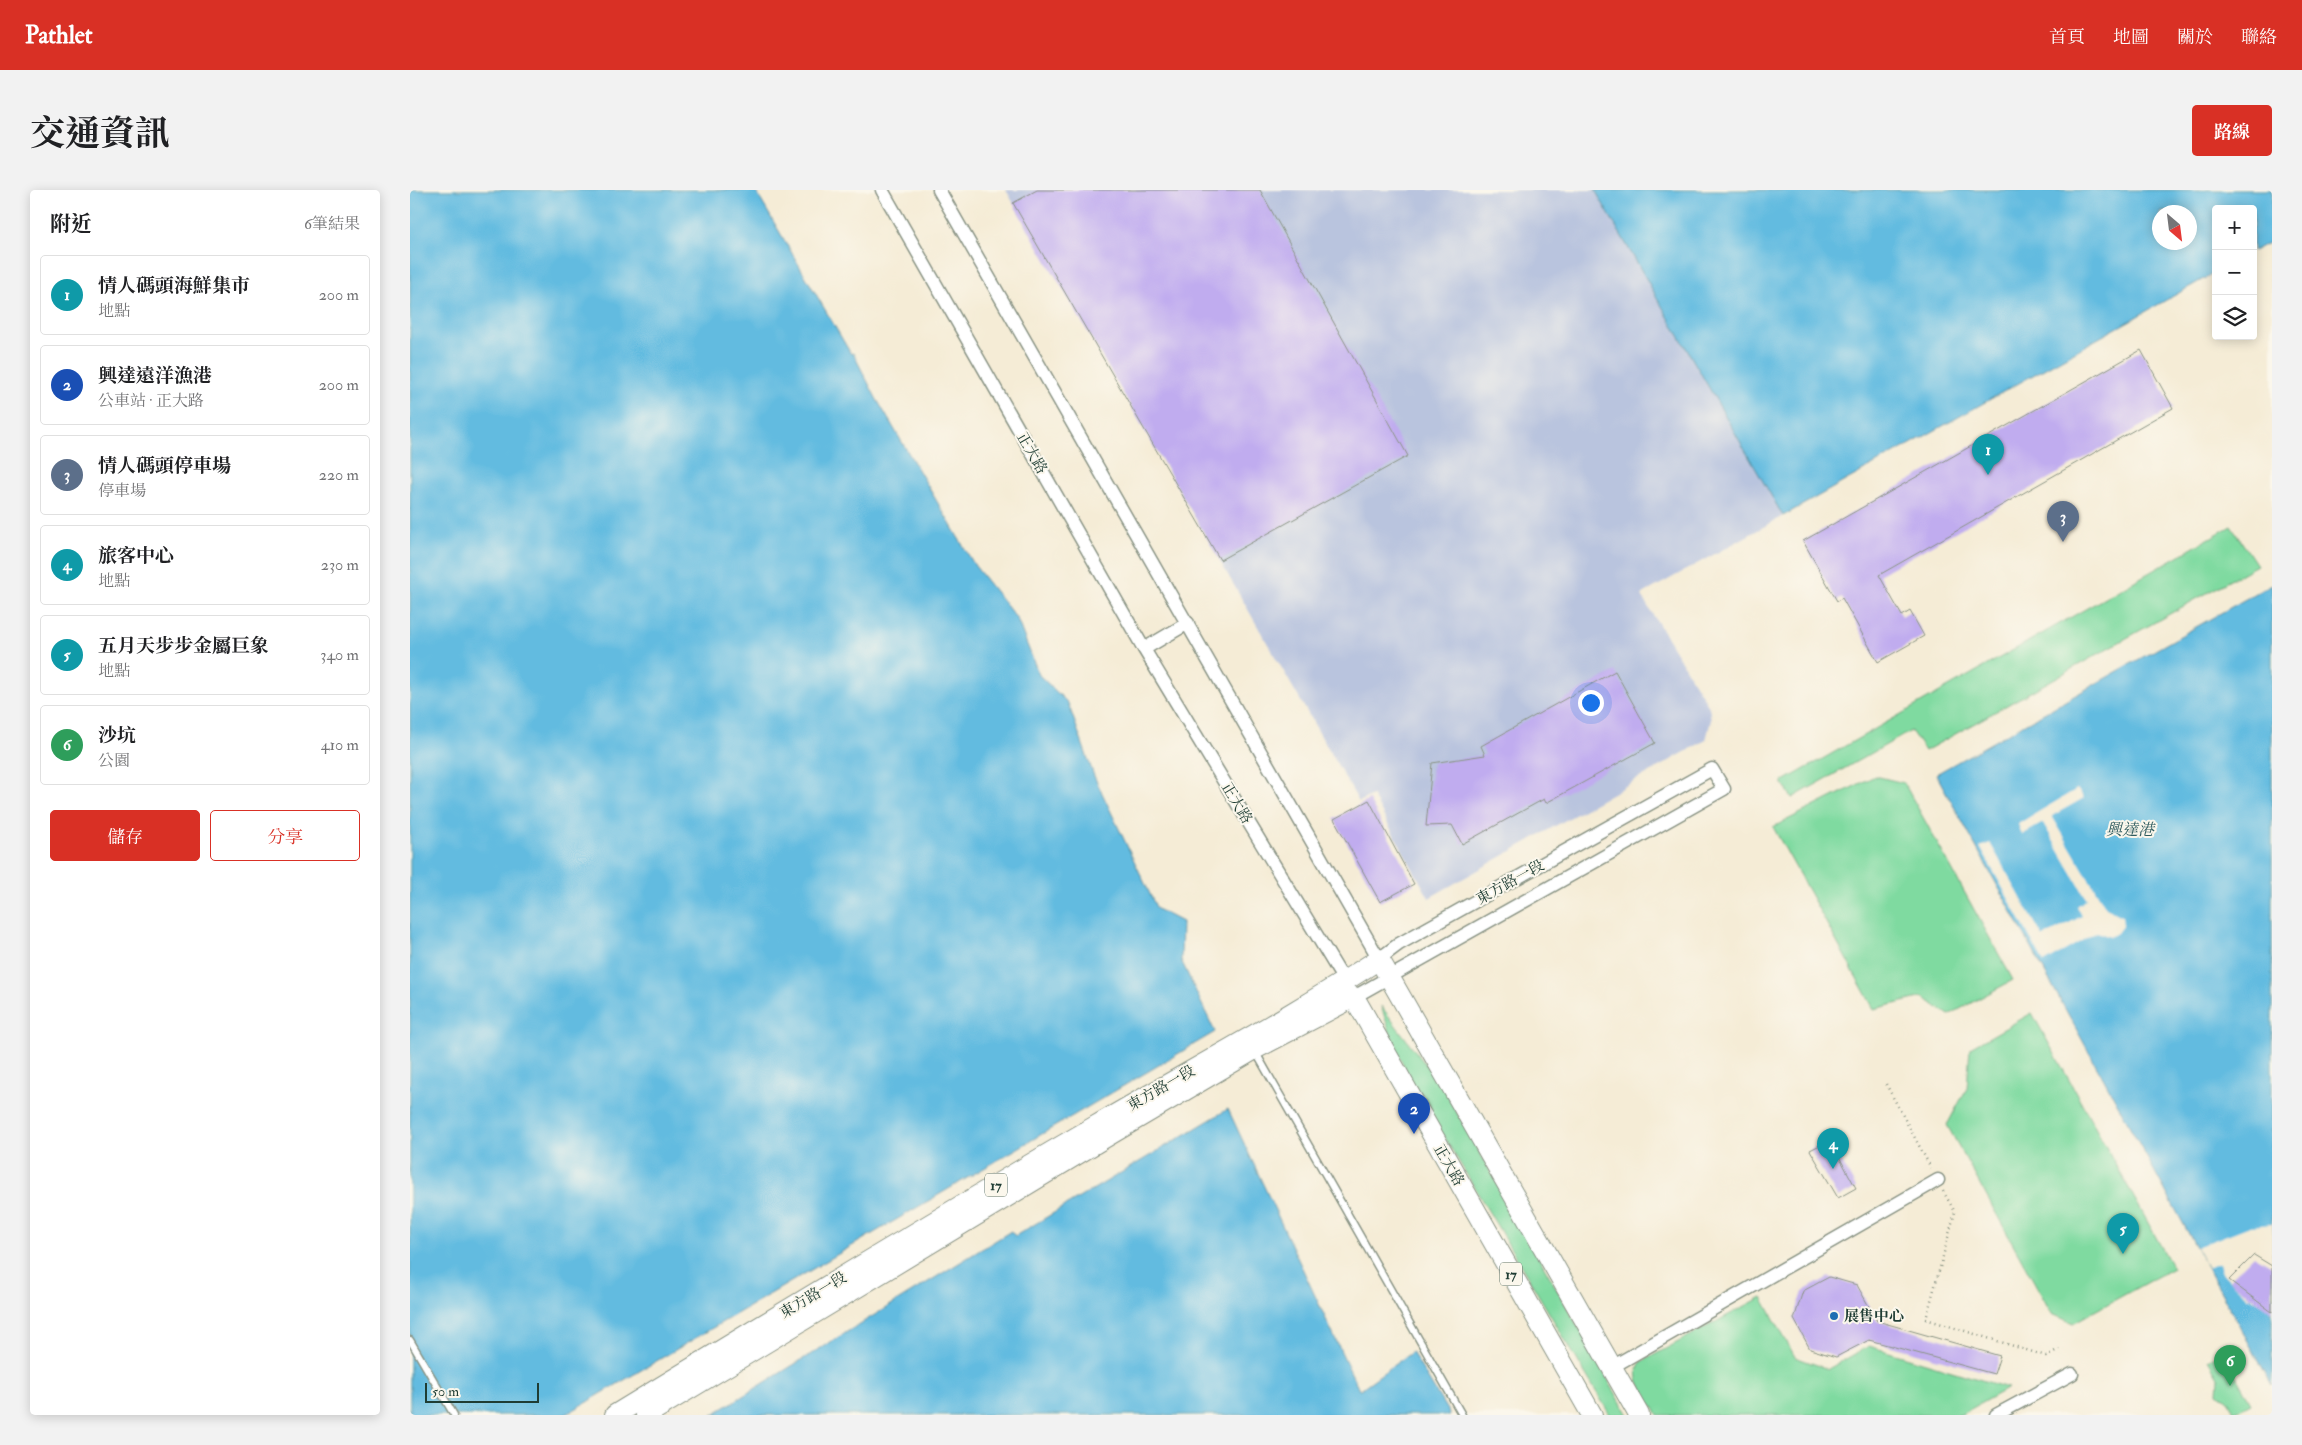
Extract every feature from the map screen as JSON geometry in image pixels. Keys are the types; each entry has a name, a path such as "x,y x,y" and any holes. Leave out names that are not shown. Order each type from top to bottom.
{"main road":[{"path":"1379,959 1639,1415"},
{"name":"東方路一段","path":"646,1415 1096,1143 1255,1050 1349,989 1379,959"},
{"name":"東方路一段","path":"615,1415 1078,1136 1349,989"},
{"name":"正大路","path":"1349,989 1592,1415"}],"street":[{"name":"正大路","path":"882,190 1144,649 1349,989"},
{"path":"939,190 1379,959"},
{"path":"1144,649 1188,623"},
{"name":"東方路一段","path":"1349,989 1390,978 1724,789 1712,769 1400,944 1379,959"},
{"path":"1612,1367 1938,1180"},
{"path":"1996,1415 2072,1374"}],"lane":[{"path":"1255,1050 1462,1415"},
{"path":"410,1340 454,1415"}],"path":[{"path":"1926,1319 2046,1356 2059,1349"}],"shaded area":[{"path":"1006,190 1595,190 1783,516 1641,595 1709,707 1711,720 1706,740 1429,898 1372,795 1359,802"}],"green space":[{"path":"2231,526 2257,565 1925,751 1911,731 1792,798 1782,782"},
{"path":"1875,776 1904,783 2013,980 1949,1015 1923,997 1874,1009 1773,827"},
{"path":"1381,1006 1442,1086 1628,1415 1610,1415 1415,1088 1395,1048"},
{"path":"2032,1013 2173,1268 2073,1323 2052,1314 1947,1125 1967,1088 1970,1048"},
{"path":"1762,1297 1795,1357 1828,1369 1869,1346 2008,1388 1960,1415 1658,1415 1639,1382 1637,1375 1641,1362"},
{"path":"2223,1352 2251,1403 2234,1412 2229,1401 2218,1392 2219,1379 2208,1360"}],"water":[{"path":"410,190 755,190 851,354 853,353 876,398 975,566 1017,619 1039,675 1068,703 1094,776 1157,909 1182,922 1181,960 1215,1032 565,1415 410,1415"},
{"path":"1595,190 2272,190 2272,241 2257,249 2257,205 2212,205 2212,274 1783,516"},
{"name":"興達港","path":"2272,584 2272,1385 1936,774"},
{"path":"1228,1109 1359,1390 1412,1352 1450,1415 712,1415 1011,1231 1015,1236"}],"pier":[{"path":"2077,789 2084,798 2052,816 2106,908 2122,916 2123,925 2117,933 2110,937 2097,932 2044,963 1980,847 1990,843 2043,937 2082,916 2077,906 2087,899 2043,823 2022,835 2018,824"},
{"path":"2272,1224 2272,1310 2247,1296 2222,1273 2219,1263 2208,1268 2196,1247 2250,1226"}],"building":[{"path":"1037,190 1260,190 1408,456 1220,560 1013,203"},
{"path":"2141,350 2173,408 1879,575 1902,616 1910,611 1924,636 1878,662 1842,598 1837,601 1803,541"},
{"path":"1615,671 1655,743 1546,803 1544,799 1462,844 1452,825 1426,826 1432,763 1485,755 1481,746"},
{"path":"1369,800 1414,884 1380,902 1334,819"},
{"path":"1830,1140 1856,1188 1838,1198 1810,1150"},
{"path":"2254,1255 2272,1266 2272,1312 2229,1280"},
{"name":"展售中心","path":"1829,1277 1857,1285 1877,1321 2000,1356 1994,1374 1869,1340 1836,1357 1810,1349 1794,1319 1803,1291"}],"place":[{"name":"情人碼頭海鮮集市","path":"1988,475"},
{"name":"情人碼頭停車場","path":"2063,542"},
{"name":"興達遠洋漁港","path":"1414,1134"},
{"name":"旅客中心","path":"1833,1169"},
{"name":"五月天步步金屬巨象","path":"2123,1254"},
{"name":"展售中心","path":"1834,1316"},
{"name":"沙坑","path":"2230,1386"}]}
